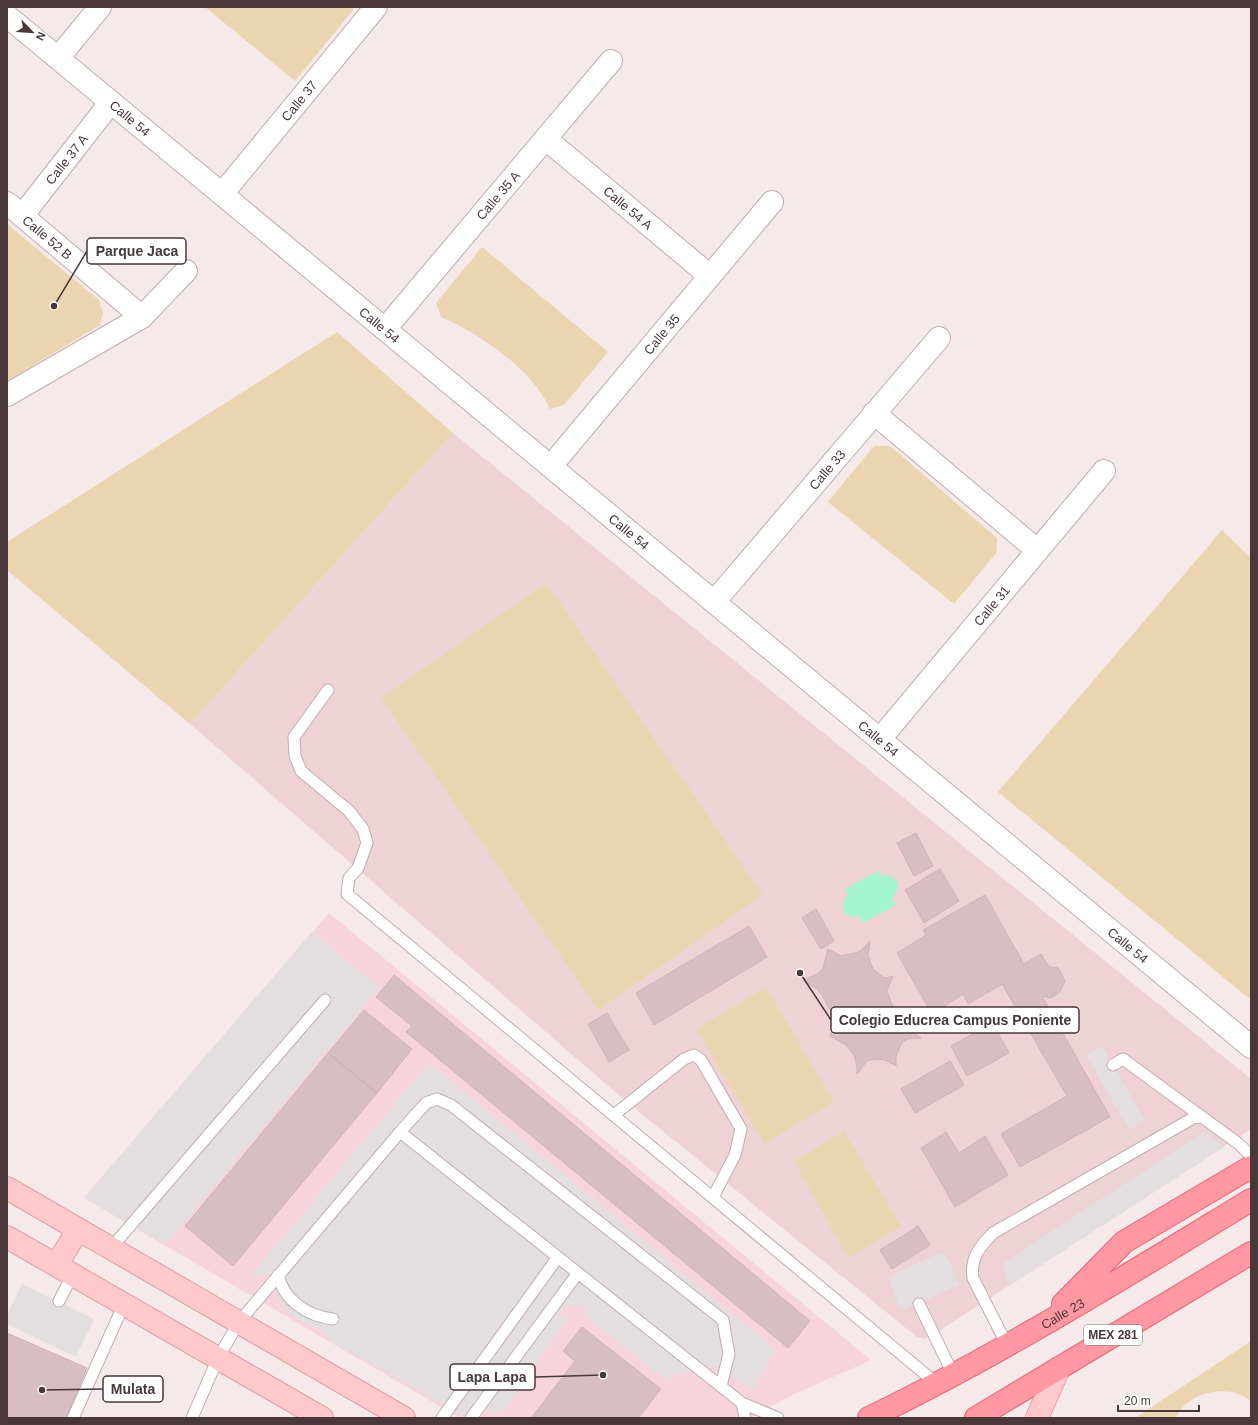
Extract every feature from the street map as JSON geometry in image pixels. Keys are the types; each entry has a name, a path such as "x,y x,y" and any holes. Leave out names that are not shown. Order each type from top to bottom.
{"main road":[{"path":"1040,1328 1124,1242 1251,1166"},
{"name":"Calle 23","path":"869,1418 1040,1328 1251,1200"},
{"name":"MEX 281","path":"976,1418 1251,1253"}],"street":[{"path":"58,58 100,7"},
{"name":"Calle 37","path":"222,194 376,7"},
{"name":"Calle 54","path":"7,16 1251,1047"},
{"name":"Calle 35 A","path":"385,329 610,62"},
{"name":"Calle 37 A","path":"15,210 111,102"},
{"name":"Calle 54 A","path":"546,139 710,276"},
{"name":"Calle 35","path":"551,466 772,202"},
{"name":"Calle 52 B","path":"15,210 142,317"},
{"path":"7,395 142,317 186,271"},
{"name":"Calle 33","path":"714,602 938,338"},
{"path":"874,413 1037,550"},
{"name":"Calle 31","path":"880,739 1104,471"},
{"path":"7,1188 404,1418"},
{"path":"65,1270 78,1229"},
{"path":"7,1237 322,1418"},
{"path":"1037,1418 1059,1368"}],"lane":[{"path":"328,690 294,737 295,756 301,771 349,811 363,829 367,843 358,868 349,878 348,894 713,1197 945,1378"},
{"path":"111,1248 325,1000"},
{"path":"614,1115 684,1059 694,1055 701,1060 741,1129 735,1155 713,1197"},
{"path":"1113,1066 1124,1059 1239,1144 1251,1156"},
{"path":"192,1418 218,1358 239,1322 400,1132 426,1103 437,1099 451,1105 723,1320 729,1354 721,1386"},
{"path":"1007,1345 973,1278 971,1267 981,1245 993,1233 1178,1125 1193,1118 1202,1116"},
{"path":"400,1132 742,1403 778,1418"},
{"path":"442,1418 558,1257"},
{"path":"59,1301 65,1270"},
{"path":"471,1418 578,1273"},
{"path":"278,1275 281,1286 288,1297 308,1313 333,1319"},
{"path":"73,1418 124,1304"},
{"path":"919,1304 945,1378"},
{"path":"742,1403 745,1418"}],"shaded area":[{"path":"205,7 352,7 353,10 295,81"},
{"path":"7,224 99,300 103,313 100,325 7,381"},
{"path":"482,247 608,352 564,405 550,409 542,394 531,380 503,354 472,333 441,317 436,303"},
{"path":"337,332 453,433 190,724 7,570 7,542"},
{"path":"453,433 1251,1079 1251,1129 934,1334 924,1339 917,1337 628,1103 190,724"},
{"path":"874,446 890,446 997,538 997,552 954,604 828,502"},
{"path":"1222,530 1251,558 1251,1000 998,792"},
{"path":"546,583 763,895 598,1010 381,698"},
{"path":"878,871 881,876 889,875 898,882 897,892 892,898 896,905 863,923 859,916 849,916 844,911 843,904 848,895 845,889"},
{"path":"329,913 871,1360 788,1397 751,1418 460,1418 84,1198"},
{"path":"312,932 379,988 166,1244 84,1198"},
{"path":"766,987 834,1102 764,1144 696,1029"},
{"path":"1102,1046 1145,1120 1129,1130 1086,1055"},
{"path":"429,1063 776,1350 752,1390 717,1367 672,1374 669,1382 587,1318 583,1305 565,1306 557,1317 570,1316 501,1413 487,1411 462,1415 331,1341 322,1328 312,1327 284,1310 269,1275 251,1276"},
{"path":"844,1131 901,1226 848,1258 794,1161"},
{"path":"1205,1131 1224,1147 1009,1286 1002,1264"},
{"path":"942,1252 948,1259 959,1285 901,1311 888,1277"},
{"path":"22,1284 94,1319 76,1357 7,1324 7,1315"},
{"path":"1251,1341 1251,1401 1244,1396 1235,1393 1208,1393 1191,1400 1183,1407 1175,1418 1135,1418"}],"building":[{"path":"916,833 933,866 914,876 897,843"},
{"path":"940,869 959,901 924,923 905,890"},
{"path":"985,895 1024,964 1041,954 1049,967 1058,968 1065,981 1060,992 1051,998 1042,996 1110,1117 1020,1167 1001,1134 1067,1096 1002,984 968,1004 963,994 932,1014 897,953 926,935 923,930"},
{"path":"816,909 834,941 821,949 802,918"},
{"path":"749,926 767,957 654,1025 636,993"},
{"path":"870,941 868,956 873,969 883,977 887,978 893,976 887,991 894,1010 907,1028 921,1038 907,1039 901,1044 896,1057 896,1066 885,1060 875,1059 867,1061 857,1074 857,1066 854,1055 846,1045 830,1036 833,1029 833,1020 831,1012 822,995 816,988 803,980 819,973 823,968 828,949 841,956 859,952"},
{"path":"394,975 810,1321 788,1348 406,1032 412,1026 376,997"},
{"path":"364,1010 412,1049 377,1093 328,1053"},
{"path":"607,1013 629,1050 609,1062 588,1024"},
{"path":"992,1023 1009,1053 967,1076 951,1046"},
{"path":"328,1053 377,1093 233,1266 185,1226"},
{"path":"950,1061 964,1085 915,1113 901,1089"},
{"path":"946,1132 959,1153 985,1136 1008,1175 955,1207 921,1148"},
{"path":"918,1226 930,1245 892,1269 880,1250"},
{"path":"582,1327 661,1389 639,1417 640,1418 531,1418 575,1361 563,1351"},
{"path":"7,1333 87,1368 66,1418 7,1418"}],"place":[{"name":"Parque Jaca","path":"54,306"},
{"name":"Colegio Educrea Campus Poniente","path":"800,973"},
{"name":"Lapa Lapa","path":"603,1375"},
{"name":"Mulata","path":"42,1390"}]}
